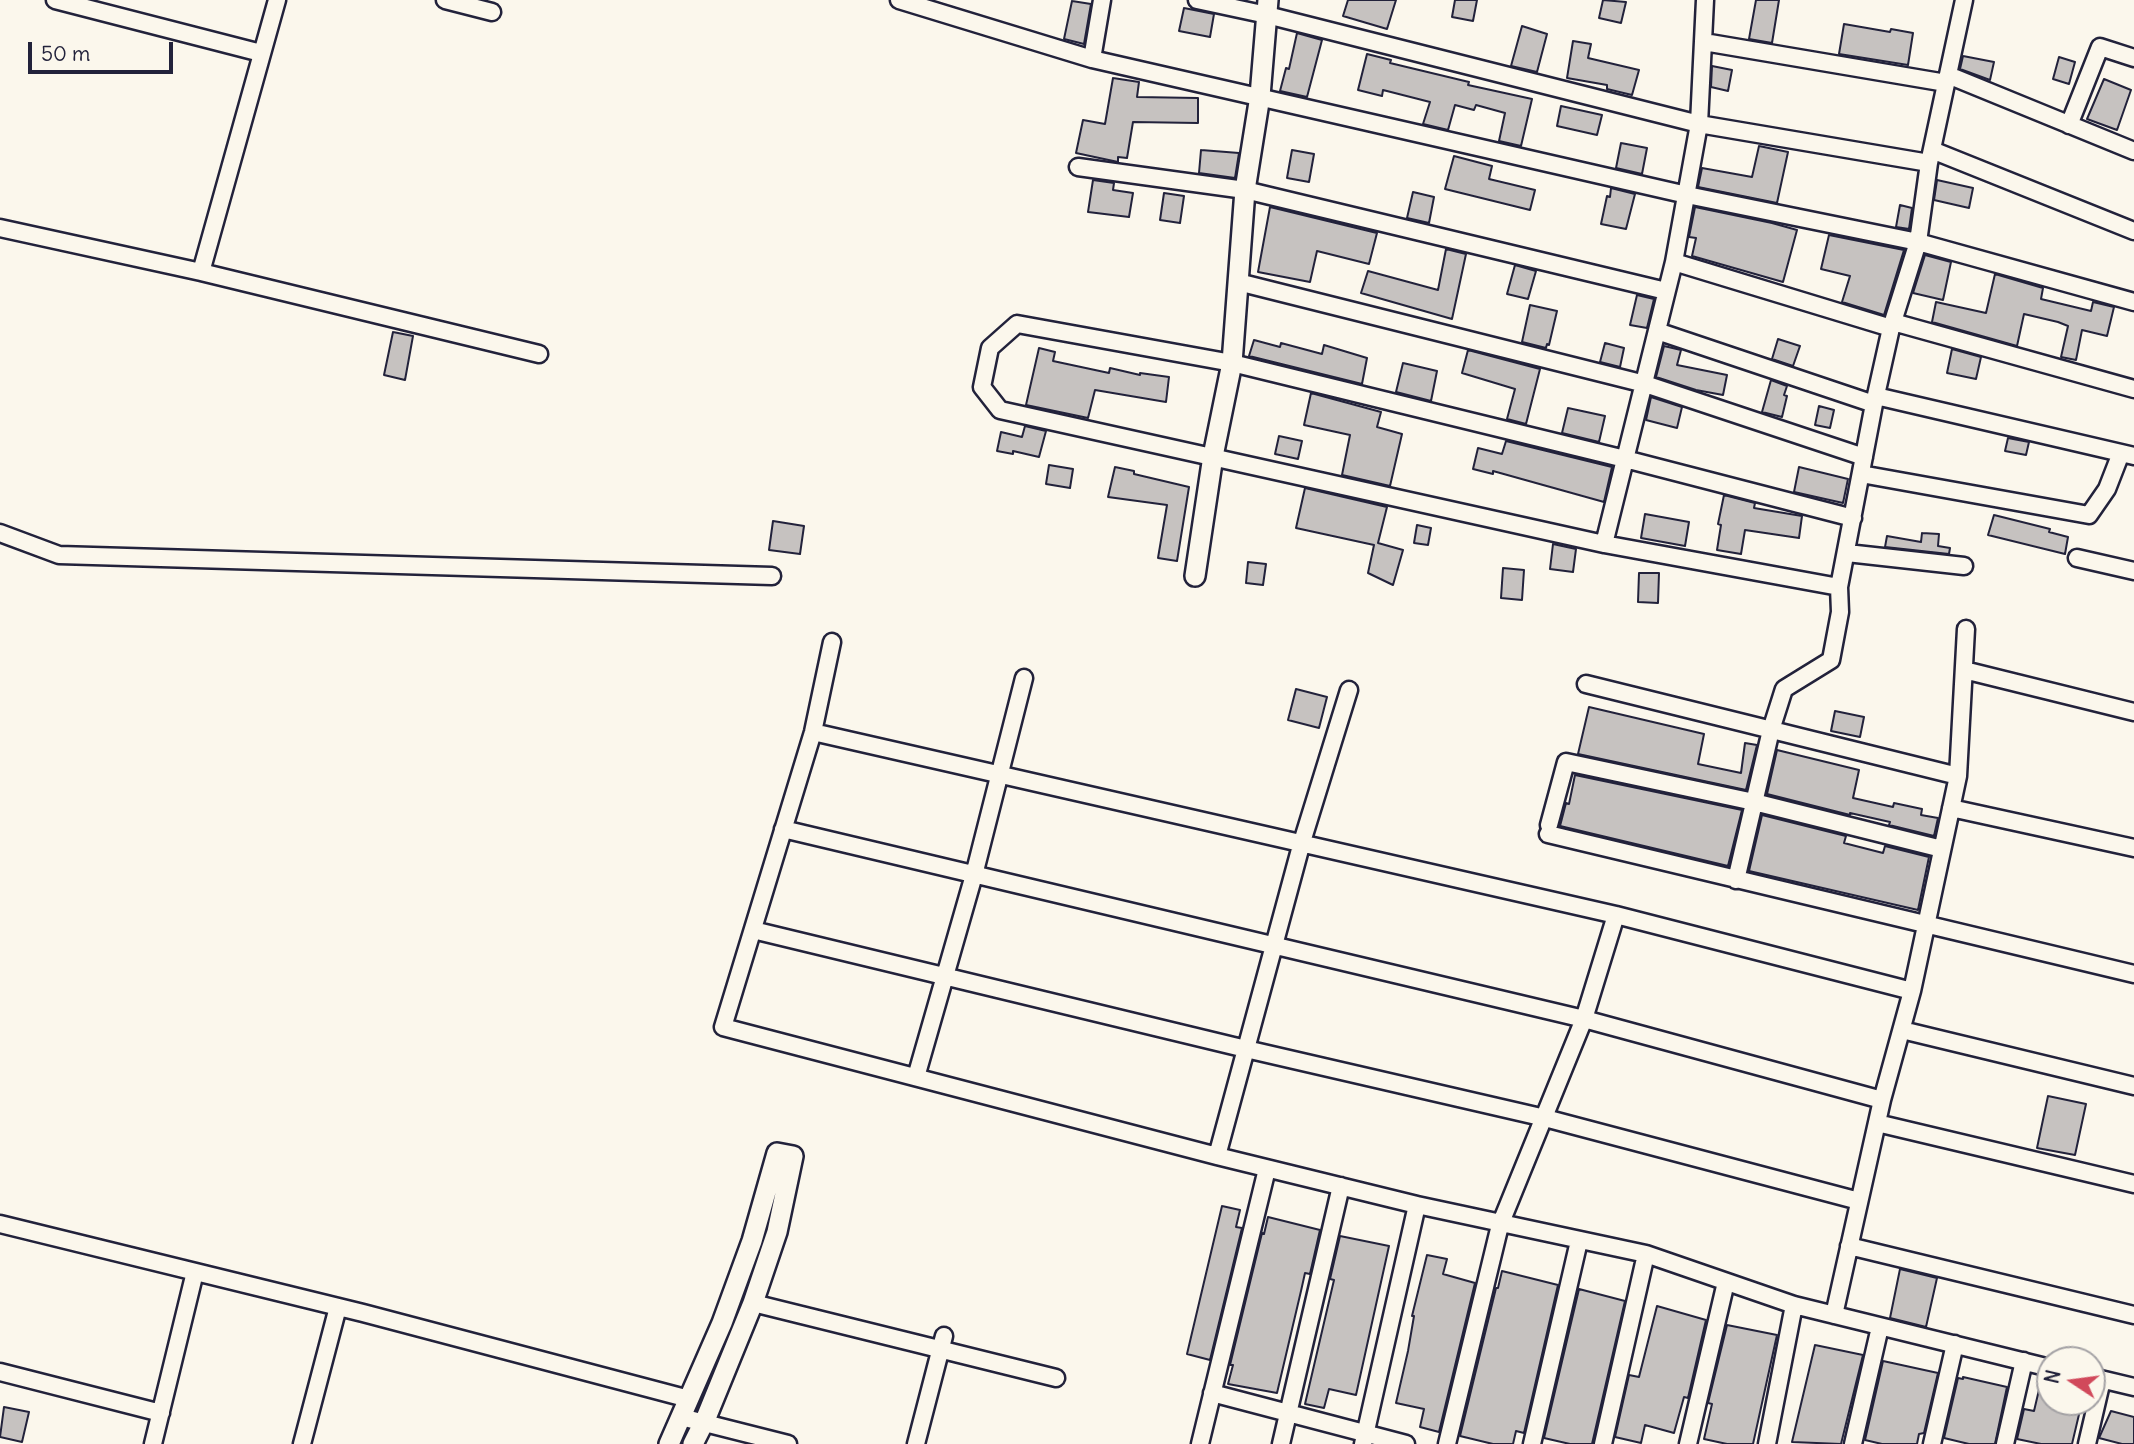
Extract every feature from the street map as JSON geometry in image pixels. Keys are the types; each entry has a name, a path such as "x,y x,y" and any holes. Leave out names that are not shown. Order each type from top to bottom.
{"street":[{"path":"55,0 261,53"},
{"path":"201,272 277,0"},
{"path":"445,0 492,12"},
{"path":"899,0 1092,59 1687,195 1918,242 2133,300"},
{"path":"1092,59 1102,0"},
{"path":"1197,0 1268,7 1699,124 1930,157 2134,231"},
{"path":"1604,544 1645,384 1687,195 1699,124 1705,0"},
{"path":"1736,880 1771,730 1784,690 1831,660 1840,612 1839,587 1875,400 1892,325 1918,242 1930,157 1964,0"},
{"path":"1195,576 1213,456 1232,363 1245,190 1260,96 1268,7"},
{"path":"1704,42 1947,79 2134,151"},
{"path":"2068,125 2100,47 2134,58"},
{"path":"1078,167 1245,190 1666,292"},
{"path":"0,228 201,272 538,354"},
{"path":"1674,261 1892,325 2134,389"},
{"path":"1238,282 1645,384 1864,457"},
{"path":"1839,587 1604,544 1000,410 982,387 987,361 990,348 1017,324 1232,363 1853,518"},
{"path":"1657,331 1875,400 2127,454 2108,489 2089,515 1861,474"},
{"path":"0,533 59,555 772,576"},
{"path":"1847,554 1964,566"},
{"path":"2077,558 2134,571"},
{"path":"1834,1315 1882,1100 1912,991 1958,776 1966,629"},
{"path":"832,642 813,732 723,1027 1267,1169 1500,1224 1646,1254 1794,1305 2036,1365"},
{"path":"1964,670 2134,712"},
{"path":"916,1077 974,875 1024,678"},
{"path":"1586,684 1958,776"},
{"path":"1217,1156 1302,842 1349,690"},
{"path":"813,732 1616,915 1912,991"},
{"path":"1942,849 1754,803 1566,762 1549,829 1736,880 2134,974"},
{"path":"1951,808 2134,848"},
{"path":"783,829 1584,1019 1882,1100"},
{"path":"1447,1444 1500,1224 1584,1019 1616,915"},
{"path":"753,930 1545,1118 1859,1201"},
{"path":"1902,1030 2134,1086"},
{"path":"1877,1122 2134,1184"},
{"path":"669,1444 726,1311 752,1241 777,1153 793,1156 777,1232 753,1303 692,1444"},
{"path":"1200,1444 1267,1169"},
{"path":"1281,1444 1340,1186"},
{"path":"1364,1438 1417,1205"},
{"path":"0,1224 338,1307 685,1408 703,1423 788,1444"},
{"path":"1532,1444 1579,1241"},
{"path":"1849,1246 2134,1315"},
{"path":"1603,1444 1646,1254"},
{"path":"153,1444 195,1272"},
{"path":"1688,1444 1726,1282"},
{"path":"753,1303 942,1343 1056,1378"},
{"path":"1767,1444 1794,1305"},
{"path":"302,1444 338,1307"},
{"path":"1853,1444 1880,1327"},
{"path":"916,1444 942,1343"},
{"path":"1932,1444 1955,1344"},
{"path":"2005,1444 2024,1362"},
{"path":"0,1372 160,1413"},
{"path":"2106,1381 2134,1388"},
{"path":"1212,1393 1288,1412 1364,1438 1406,1444"},
{"path":"2087,1444 2091,1416"}],"building":[{"path":"1348,0 1396,0 1387,29 1343,16"},
{"path":"1455,0 1477,0 1473,21 1452,17"},
{"path":"1603,0 1626,2 1621,23 1599,18"},
{"path":"1756,0 1779,0 1772,43 1749,39"},
{"path":"1072,1 1091,4 1084,44 1064,39"},
{"path":"1184,8 1214,14 1210,37 1179,31"},
{"path":"1844,24 1913,33 1908,65 1839,54"},
{"path":"1522,26 1547,34 1537,72 1511,66"},
{"path":"1297,33 1322,40 1307,97 1280,91 1286,68 1289,69"},
{"path":"1573,41 1591,44 1588,58 1639,70 1632,95 1607,89 1607,85 1567,78"},
{"path":"1367,54 1391,60 1390,63 1469,82 1468,85 1532,99 1521,146 1499,141 1505,113 1476,105 1474,110 1455,105 1448,130 1423,124 1430,102 1383,90 1382,96 1358,90"},
{"path":"1963,56 1994,62 1990,80 1960,69"},
{"path":"2059,57 2075,62 2069,84 2053,79"},
{"path":"1712,66 1732,70 1728,91 1711,87"},
{"path":"1113,78 1139,82 1137,97 1198,98 1198,123 1133,122 1127,158 1118,157 1118,162 1076,153 1083,120 1105,124"},
{"path":"2104,79 2131,90 2117,130 2087,119"},
{"path":"1561,106 1602,115 1597,135 1557,126"},
{"path":"1621,143 1647,148 1642,174 1616,168"},
{"path":"1759,146 1788,152 1777,203 1698,187 1702,168 1752,177"},
{"path":"1201,150 1239,153 1235,178 1199,173"},
{"path":"1292,150 1314,154 1309,182 1287,178"},
{"path":"1454,156 1492,166 1489,179 1535,190 1530,210 1445,189"},
{"path":"1093,180 1114,183 1113,190 1133,193 1129,217 1088,212"},
{"path":"1937,180 1973,188 1969,208 1934,200"},
{"path":"1611,188 1635,194 1626,229 1601,224"},
{"path":"1413,192 1434,197 1429,223 1407,218"},
{"path":"1164,193 1184,196 1180,223 1160,220"},
{"path":"1900,205 1912,208 1909,229 1896,227"},
{"path":"1270,207 1377,233 1369,264 1317,251 1310,282 1258,272"},
{"path":"1695,207 1797,230 1783,282 1692,256 1696,238 1689,237"},
{"path":"1829,235 1904,250 1884,315 1842,302 1850,276 1821,269"},
{"path":"1446,249 1466,254 1452,319 1361,293 1368,271 1438,290"},
{"path":"1925,255 1951,262 1943,300 1913,293"},
{"path":"1515,265 1536,271 1528,299 1507,294"},
{"path":"1995,274 2043,288 2041,299 2091,311 2093,302 2114,307 2107,336 2082,330 2076,360 2061,357 2068,326 2058,322 2024,314 2017,346 1932,322 1936,302 1986,313"},
{"path":"1637,295 1654,299 1647,328 1630,325"},
{"path":"1530,305 1557,311 1546,348 1522,342"},
{"path":"393,332 413,336 405,380 384,375"},
{"path":"1778,339 1800,346 1793,366 1772,359"},
{"path":"1254,340 1280,347 1281,343 1322,354 1324,345 1367,358 1362,384 1249,356"},
{"path":"1605,343 1624,348 1620,367 1600,362"},
{"path":"1664,346 1681,350 1677,365 1727,375 1723,395 1696,390 1656,377"},
{"path":"1039,348 1055,352 1053,361 1109,373 1110,368 1140,375 1169,377 1166,402 1095,390 1088,418 1026,405"},
{"path":"1952,349 1981,357 1976,379 1947,373"},
{"path":"1468,350 1540,369 1526,424 1507,419 1515,389 1462,373"},
{"path":"1403,363 1437,371 1431,401 1396,392"},
{"path":"1771,380 1787,386 1782,417 1762,412"},
{"path":"1311,393 1381,412 1377,427 1402,434 1390,486 1342,475 1350,435 1304,425"},
{"path":"1651,397 1682,407 1677,428 1646,420"},
{"path":"1819,406 1834,410 1830,428 1815,425"},
{"path":"1568,408 1605,416 1599,442 1562,433"},
{"path":"1025,426 1046,431 1039,457 1013,451 1013,454 997,451 1001,432 1022,437"},
{"path":"1279,436 1302,441 1298,459 1275,454"},
{"path":"2008,438 2029,442 2026,455 2005,451"},
{"path":"1506,441 1612,467 1604,502 1493,471 1493,474 1473,469 1478,448 1502,454"},
{"path":"1049,465 1073,469 1070,488 1046,484"},
{"path":"1115,467 1189,487 1177,561 1158,558 1167,505 1108,497"},
{"path":"1799,467 1848,479 1843,503 1794,492"},
{"path":"1305,488 1387,507 1378,543 1403,550 1393,585 1368,573 1374,545 1296,528"},
{"path":"1724,495 1755,503 1754,508 1802,516 1799,538 1745,530 1741,554 1717,550 1721,525 1718,524"},
{"path":"1645,514 1689,522 1685,546 1641,538"},
{"path":"1994,515 2050,529 2049,532 2068,537 2065,554 1988,535"},
{"path":"773,521 804,526 800,554 769,550"},
{"path":"1417,525 1431,528 1428,545 1414,543"},
{"path":"1922,533 1939,534 1938,546 1950,548 1949,554 1885,547 1887,536 1921,542"},
{"path":"1553,544 1576,549 1573,572 1550,569"},
{"path":"1248,562 1266,564 1263,585 1246,583"},
{"path":"1503,568 1524,570 1522,600 1501,598"},
{"path":"1639,573 1659,573 1658,603 1638,602"},
{"path":"1296,689 1327,697 1319,728 1288,720"},
{"path":"1589,707 1704,734 1698,764 1741,773 1745,743 1757,745 1746,790 1578,754"},
{"path":"1835,711 1864,717 1860,737 1831,731"},
{"path":"1777,750 1859,770 1853,798 1893,807 1894,803 1922,809 1921,815 1938,818 1934,836 1889,825 1890,822 1767,794"},
{"path":"1575,775 1742,810 1728,866 1560,826 1566,803 1569,804"},
{"path":"1762,815 1846,836 1844,843 1883,853 1885,846 1929,857 1918,910 1749,871"},
{"path":"2048,1096 2086,1104 2075,1155 2037,1148"},
{"path":"1222,1206 1240,1210 1236,1227 1242,1228 1210,1360 1187,1354"},
{"path":"1268,1217 1320,1230 1310,1274 1305,1273 1277,1393 1228,1384 1233,1365 1230,1365"},
{"path":"1340,1236 1389,1246 1356,1395 1329,1389 1324,1408 1305,1404 1334,1280 1330,1279"},
{"path":"1427,1255 1447,1259 1443,1274 1475,1283 1439,1432 1420,1427 1424,1409 1396,1403 1408,1351 1412,1316"},
{"path":"1900,1269 1937,1278 1926,1327 1890,1318"},
{"path":"1502,1271 1558,1285 1524,1433 1516,1431 1513,1444 1493,1444 1460,1436"},
{"path":"1579,1289 1625,1301 1592,1444 1570,1444 1544,1438"},
{"path":"1657,1306 1706,1320 1688,1398 1684,1397 1674,1433 1645,1425 1641,1443 1615,1437 1629,1375 1639,1377"},
{"path":"1727,1325 1777,1335 1753,1444 1727,1444 1704,1439 1712,1404 1708,1403"},
{"path":"1815,1345 1863,1355 1841,1444 1792,1442"},
{"path":"1883,1361 1938,1373 1924,1433 1919,1434 1917,1444 1882,1444 1865,1440"},
{"path":"1958,1378 2007,1387 1995,1444 1969,1444 1944,1438"},
{"path":"2036,1402 2036,1416 2079,1416 2072,1444 2041,1444 2017,1439 2024,1409 2034,1411"},
{"path":"4,1407 29,1412 22,1442 0,1437"},
{"path":"2111,1411 2134,1417 2134,1444 2099,1438"}]}
